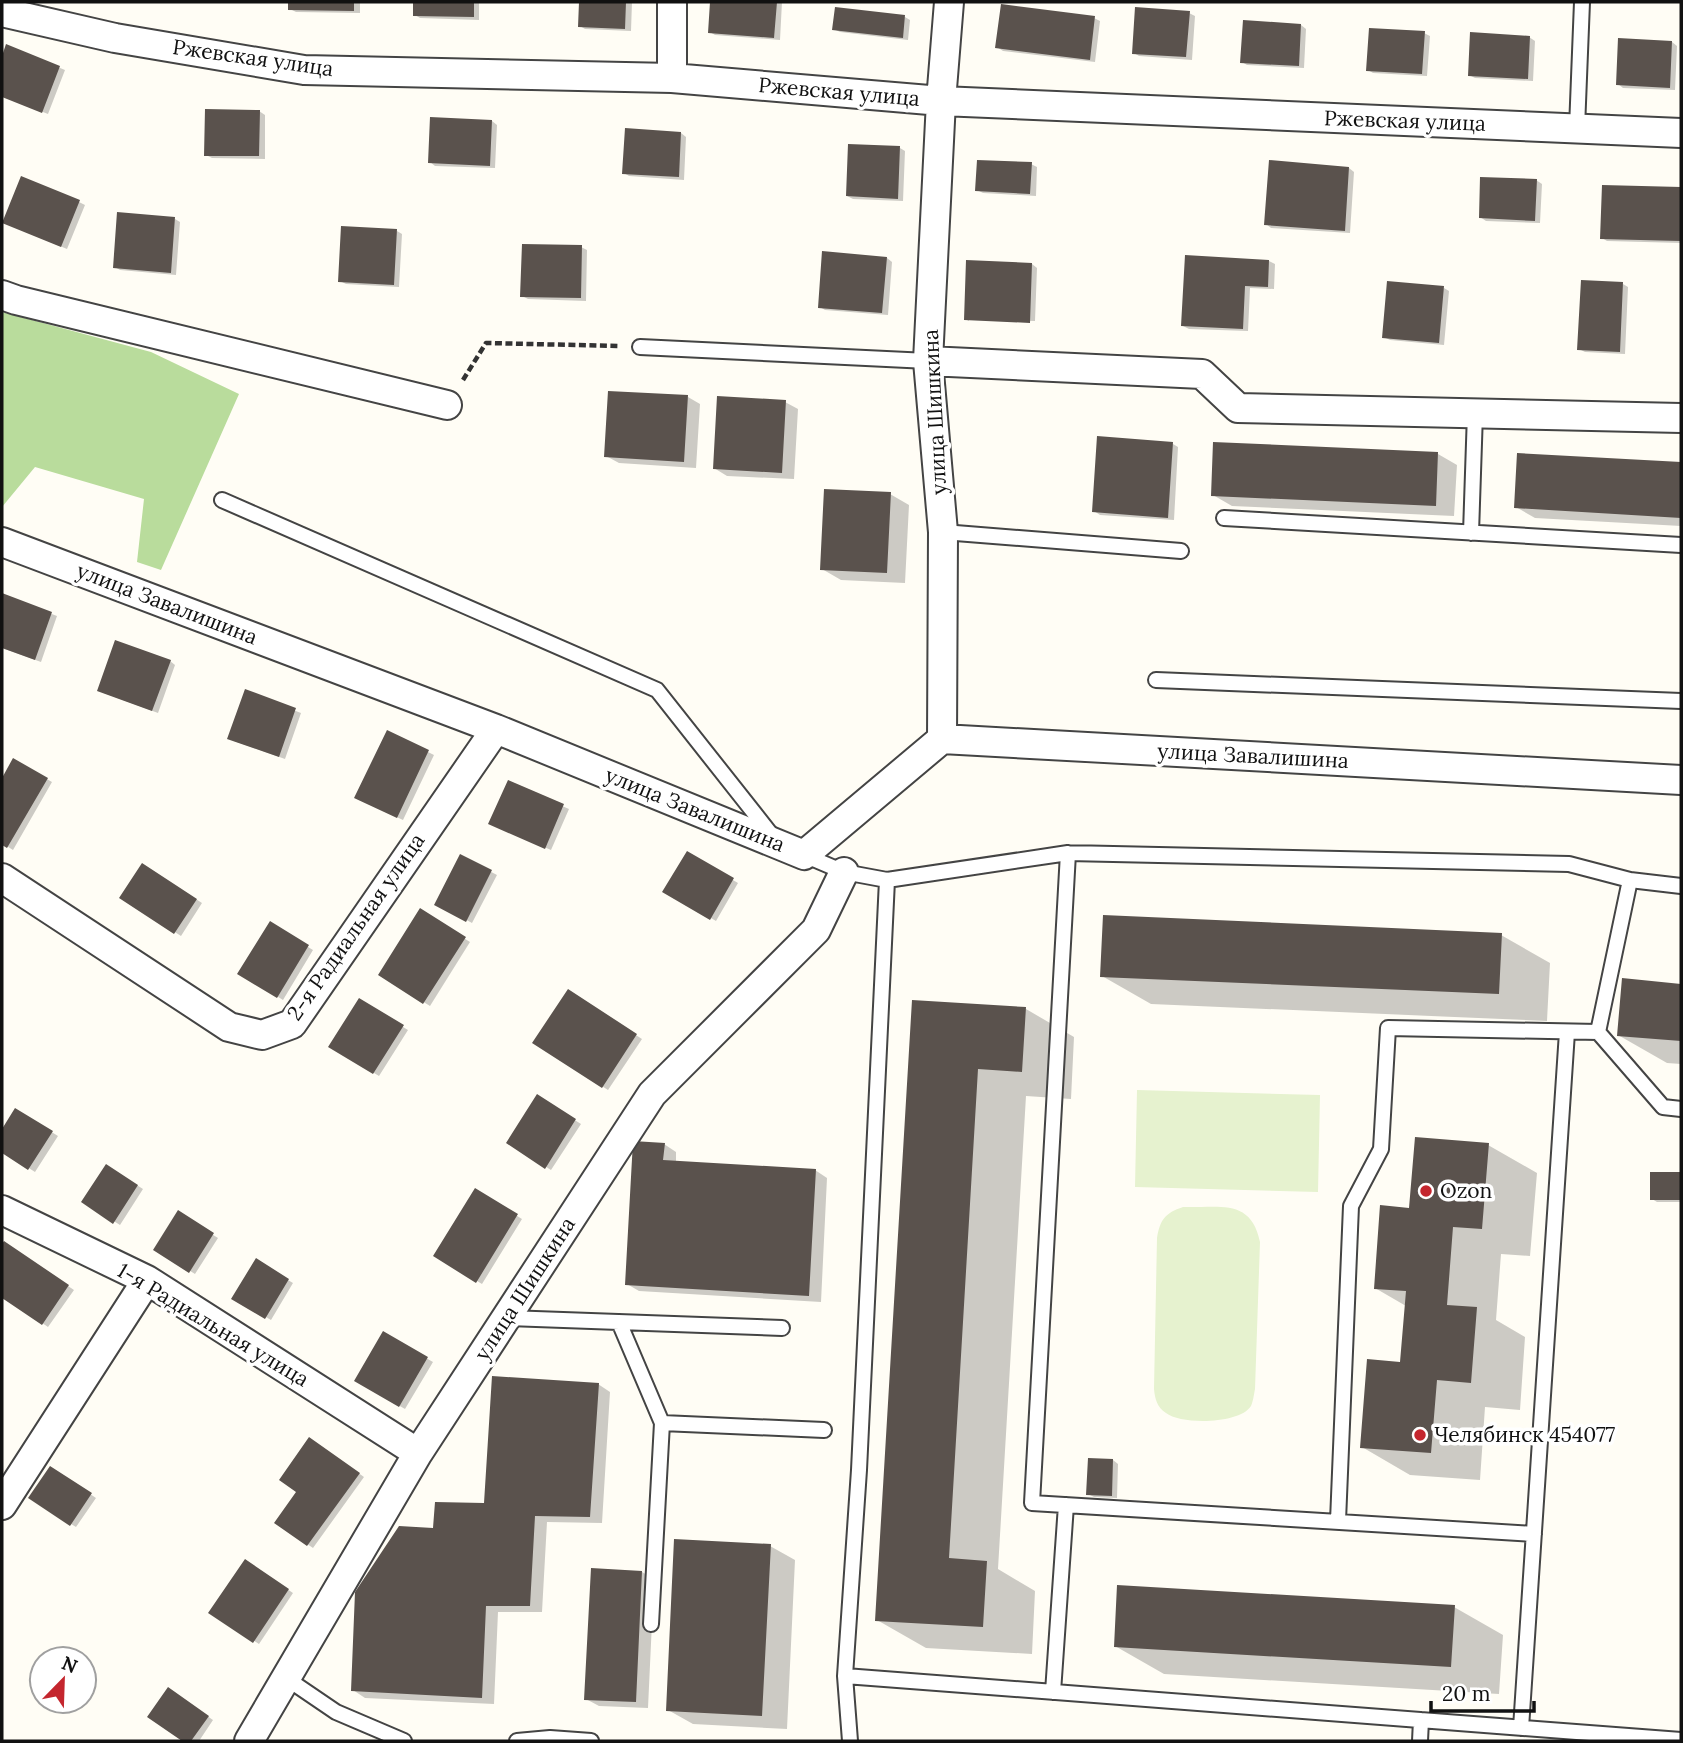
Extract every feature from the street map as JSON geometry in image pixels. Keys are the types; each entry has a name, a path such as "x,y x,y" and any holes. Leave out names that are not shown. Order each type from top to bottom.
{"street":[{"path":"672,2 672,78"},
{"name":"улица Шишкина","path":"942,739 943,531 928,361 941,101 949,2"},
{"name":"Ржевская улица","path":"2,12 115,38 304,70 672,78 941,101 1681,133"},
{"path":"2,295 447,405"},
{"path":"928,361 1202,374 1238,408 1681,418"},
{"name":"улица Завалишина","path":"2,542 495,729 791,850 942,739 1681,780"},
{"name":"2-я Радиальная улица","path":"2,878 229,1027 262,1035 292,1024 495,729"},
{"name":"улица Шишкина","path":"249,1741 418,1453 652,1094 816,930 844,872"},
{"name":"1-я Радиальная улица","path":"2,1210 147,1280 418,1453"},
{"path":"2,1505 147,1280"}],"lane":[{"path":"1577,128 1581,2"},
{"path":"640,347 928,361"},
{"path":"1471,533 1475,413"},
{"path":"222,500 657,690 791,850 844,872 887,880 1068,853 1569,864 1630,880 1681,886"},
{"path":"1224,518 1681,545"},
{"path":"943,531 1181,551"},
{"path":"1156,680 1681,701"},
{"path":"1068,853 1032,1503 1534,1534"},
{"path":"850,1741 845,1676 859,1470 887,880"},
{"path":"1598,1032 1630,880"},
{"path":"1338,1521 1352,1206 1381,1149 1388,1028 1598,1032 1663,1107 1681,1109"},
{"path":"1521,1728 1567,1032"},
{"path":"505,1318 782,1328"},
{"path":"619,1322 662,1423 651,1624"},
{"path":"662,1423 824,1430"},
{"path":"1053,1692 1066,1505"},
{"path":"845,1676 1681,1740"},
{"path":"286,1678 336,1712 404,1741"},
{"path":"1419,1741 1421,1720"},
{"path":"517,1741 550,1738 591,1741"}],"path":[{"path":"447,405 486,343 640,347"}],"green space":[{"path":"2,312 151,352 239,394 161,570 137,562 144,499 35,467 2,507"},
{"path":"1137,1090 1320,1095 1318,1192 1135,1187"},
{"path":"1183,1207 1221,1207 1241,1212 1256,1228 1260,1242 1255,1389 1251,1406 1245,1412 1223,1419 1197,1421 1174,1417 1160,1408 1155,1396 1157,1238 1164,1218"}],"building":[{"path":"288,2 354,2 354,11 288,10"},
{"path":"413,2 474,2 474,17 413,16"},
{"path":"579,2 626,2 625,29 578,27"},
{"path":"710,2 777,2 774,38 708,33"},
{"path":"1001,4 1095,16 1090,60 995,48"},
{"path":"835,7 905,15 903,38 832,30"},
{"path":"1135,7 1190,11 1186,57 1132,54"},
{"path":"1243,20 1301,24 1299,66 1240,63"},
{"path":"1369,28 1425,31 1422,74 1366,71"},
{"path":"1470,32 1530,36 1528,79 1468,76"},
{"path":"1618,38 1672,41 1670,88 1616,85"},
{"path":"6,44 60,66 42,113 2,97 2,56"},
{"path":"205,109 260,110 259,156 204,156"},
{"path":"430,117 492,120 490,166 428,163"},
{"path":"625,128 681,132 679,177 622,174"},
{"path":"848,144 900,146 898,199 846,196"},
{"path":"977,160 1032,162 1030,194 975,191"},
{"path":"1269,160 1349,167 1345,231 1264,225"},
{"path":"21,176 80,200 61,247 2,223"},
{"path":"1480,177 1537,179 1535,221 1479,218"},
{"path":"1602,185 1681,187 1681,241 1600,239"},
{"path":"117,212 175,217 171,273 113,268"},
{"path":"341,226 397,229 394,285 338,282"},
{"path":"522,244 582,245 581,298 520,297"},
{"path":"822,251 887,257 882,313 818,308"},
{"path":"1185,255 1269,260 1268,287 1245,286 1243,329 1181,326"},
{"path":"966,260 1032,263 1030,323 964,320"},
{"path":"1581,280 1623,282 1620,352 1577,350"},
{"path":"1387,281 1444,286 1439,343 1382,338"},
{"path":"608,391 688,395 684,462 604,457"},
{"path":"717,396 786,400 782,473 713,469"},
{"path":"1097,436 1173,442 1168,518 1092,512"},
{"path":"1213,442 1438,452 1436,506 1211,496"},
{"path":"1517,453 1681,462 1681,518 1514,508"},
{"path":"824,489 891,492 887,573 820,570"},
{"path":"2,593 52,612 35,660 2,648"},
{"path":"115,640 171,660 152,711 97,691"},
{"path":"245,689 296,708 279,757 227,739"},
{"path":"387,730 429,750 397,818 354,798"},
{"path":"13,758 48,778 7,848 2,845 2,778"},
{"path":"508,780 564,804 545,849 488,824"},
{"path":"687,851 734,878 710,920 662,892"},
{"path":"460,854 492,870 466,922 434,905"},
{"path":"142,863 197,899 174,934 119,898"},
{"path":"420,908 466,937 423,1004 378,975"},
{"path":"1103,915 1502,933 1499,994 1100,977"},
{"path":"270,921 309,945 277,998 237,974"},
{"path":"1622,978 1681,984 1681,1041 1617,1036"},
{"path":"568,989 637,1034 602,1088 532,1043"},
{"path":"359,998 404,1025 373,1074 328,1047"},
{"path":"912,1000 1026,1007 1022,1072 978,1069 949,1558 987,1561 983,1627 875,1621"},
{"path":"537,1094 576,1119 545,1169 506,1143"},
{"path":"15,1108 53,1131 28,1170 2,1153 2,1129"},
{"path":"1415,1137 1489,1143 1482,1229 1453,1227 1447,1305 1477,1307 1471,1383 1437,1380 1431,1453 1360,1448 1367,1359 1400,1362 1406,1291 1374,1289 1380,1205 1409,1208"},
{"path":"633,1141 665,1143 663,1160 816,1169 809,1296 625,1285"},
{"path":"106,1164 138,1185 113,1224 81,1202"},
{"path":"1650,1172 1681,1172 1681,1200 1650,1200"},
{"path":"475,1188 518,1214 476,1283 433,1256"},
{"path":"178,1210 214,1233 189,1273 153,1250"},
{"path":"4,1241 69,1285 42,1325 2,1298"},
{"path":"256,1258 289,1279 265,1319 231,1299"},
{"path":"383,1331 428,1357 399,1407 354,1381"},
{"path":"492,1376 599,1383 590,1517 535,1516 530,1606 486,1606 482,1698 351,1691 355,1592 399,1526 433,1528 435,1502 484,1503"},
{"path":"309,1437 360,1473 307,1546 274,1523 296,1492 279,1480"},
{"path":"1088,1458 1113,1459 1112,1496 1086,1495"},
{"path":"50,1466 92,1493 70,1526 28,1498"},
{"path":"674,1539 771,1544 762,1716 666,1711"},
{"path":"245,1559 289,1589 253,1643 208,1613"},
{"path":"591,1568 642,1571 636,1702 584,1700"},
{"path":"1117,1585 1455,1605 1451,1667 1114,1647"},
{"path":"168,1687 209,1716 191,1741 182,1741 147,1717"}],"place":[{"name":"Ozon","path":"1426,1191"},
{"name":"Челябинск 454077","path":"1420,1435"}]}
